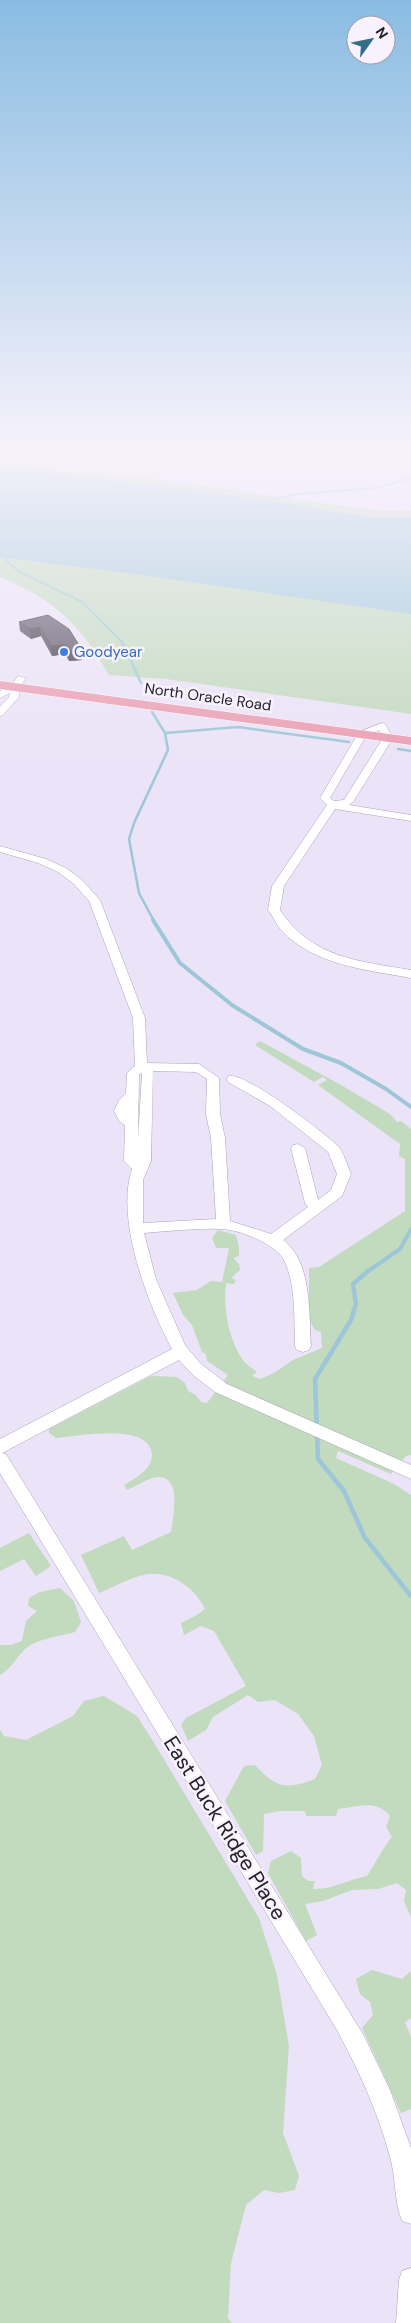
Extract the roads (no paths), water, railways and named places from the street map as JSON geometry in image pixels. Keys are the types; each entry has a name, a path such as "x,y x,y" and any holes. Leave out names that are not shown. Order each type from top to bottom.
{"highway":[{"name":"North Oracle Road","path":"0,675 18,682 362,734 411,730"},
{"name":"North Oracle Road","path":"0,685 18,682 248,706 385,732 411,741"}],"street":[{"path":"0,695 18,682"},
{"path":"0,713 14,697 18,682"},
{"path":"385,732 348,802 332,805 278,886 274,910 285,927 307,945 338,959 411,974"},
{"path":"362,734 325,798 332,805 411,818"},
{"path":"0,849 42,861 62,870 88,890 94,900 139,1018 140,1067"},
{"path":"140,1067 148,1073 144,1161 138,1167 135,1190 139,1251 150,1286 181,1352 198,1371 221,1388 406,1470"},
{"path":"138,1167 131,1161 132,1124 125,1119 121,1111 126,1100 132,1095 133,1073 140,1067 199,1068 213,1078 213,1114 218,1138 223,1224"},
{"path":"233,1079 275,1103 334,1150 344,1174 337,1192 272,1241"},
{"path":"298,1148 312,1203 318,1207"},
{"path":"136,1228 223,1224 272,1241 286,1251 296,1272 304,1346"},
{"path":"0,1447 181,1352"},
{"name":"East Buck Ridge Place","path":"0,1459 346,2022 369,2067 386,2109 409,2183 411,2212"},
{"path":"409,2323 411,2280"}],"water":[{"path":"0,552 411,552 411,614 135,574 0,557"}],"waterway":[{"path":"0,554 18,571 82,602 122,642 126,651"},
{"path":"126,650 141,683"},
{"path":"152,712 165,733"},
{"path":"165,733 238,727 349,742"},
{"path":"154,921 139,893 129,839 134,823 168,750 165,733"},
{"path":"398,749 411,751"},
{"path":"153,920 180,963 232,1005 303,1049 341,1063 386,1089 411,1107"},
{"path":"367,1272 400,1249 411,1229"},
{"path":"368,1271 353,1284 356,1304 351,1320 315,1379 318,1459 344,1491 365,1538 411,1596"}],"place":[{"name":"Goodyear","path":"64,652"}]}
